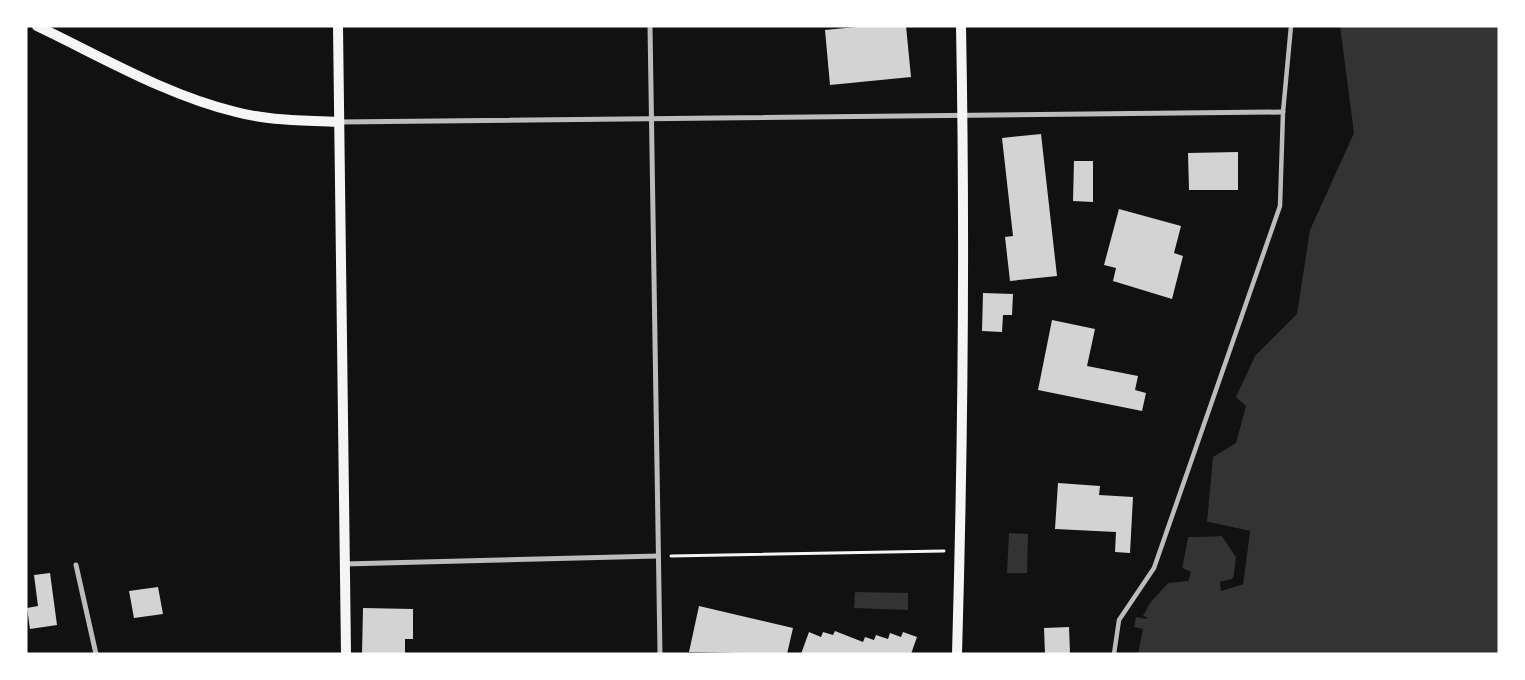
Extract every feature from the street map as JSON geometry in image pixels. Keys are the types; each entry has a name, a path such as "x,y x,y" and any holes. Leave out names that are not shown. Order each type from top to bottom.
{"main road":[{"path":"37,26 186,97 237,113 275,118 338,122"},
{"path":"338,26 346,654"},
{"path":"957,654 960,551 963,116 961,26"}],"street":[{"path":"650,26 660,654"},
{"path":"1114,654 1119,620 1154,568 1280,206 1283,112 1290,26"},
{"path":"338,122 1283,112"},
{"path":"344,564 658,556"},
{"path":"76,565 96,654"}],"path":[{"path":"658,556 960,551"}],"shaded area":[{"path":"1340,26 1499,26 1499,654 1138,654 1143,629 1134,627 1136,617 1147,619 1147,617 1143,616 1150,603 1168,583 1188,581 1191,572 1182,568 1188,537 1222,536 1236,557 1234,576 1232,579 1220,582 1221,591 1243,584 1250,531 1207,522 1213,457 1236,443 1246,406 1236,397 1255,356 1297,314 1310,230 1354,133"},
{"path":"1009,533 1028,534 1027,573 1007,573"},
{"path":"855,592 908,593 908,610 854,608"}],"pier":[{"path":"1204,521 1250,531 1243,584 1221,591 1220,582 1232,579 1234,576 1236,557 1222,536 1188,537 1182,568 1191,572 1188,581 1173,581 1174,578 1186,578 1188,573 1180,568 1186,535 1222,534 1239,557 1236,578 1223,584 1223,588 1241,582 1248,533 1206,524"}],"building":[{"path":"866,26 906,26 911,77 830,85 825,30"},
{"path":"1041,134 1057,276 1010,281 1005,237 1013,236 1002,138"},
{"path":"1238,152 1238,190 1189,190 1188,153"},
{"path":"1074,161 1093,161 1093,202 1073,201"},
{"path":"1119,209 1181,226 1174,253 1183,256 1172,299 1113,281 1116,268 1104,265"},
{"path":"983,293 1013,294 1012,315 1003,315 1002,332 982,331"},
{"path":"1052,320 1095,329 1087,366 1138,376 1135,390 1146,393 1142,411 1038,390"},
{"path":"1058,483 1100,486 1099,495 1133,497 1130,553 1115,552 1116,532 1055,529"},
{"path":"50,573 57,625 30,629 27,608 38,606 34,575"},
{"path":"158,587 163,614 134,618 129,591"},
{"path":"699,606 793,628 787,654 689,652"},
{"path":"363,608 413,609 413,639 405,639 405,653 362,654"},
{"path":"1069,627 1070,653 1045,654 1044,628"},
{"path":"835,631 863,642 865,637 874,640 876,635 888,639 890,633 901,637 903,632 917,637 911,654 801,654 809,632 821,637 823,632 833,635"}]}
